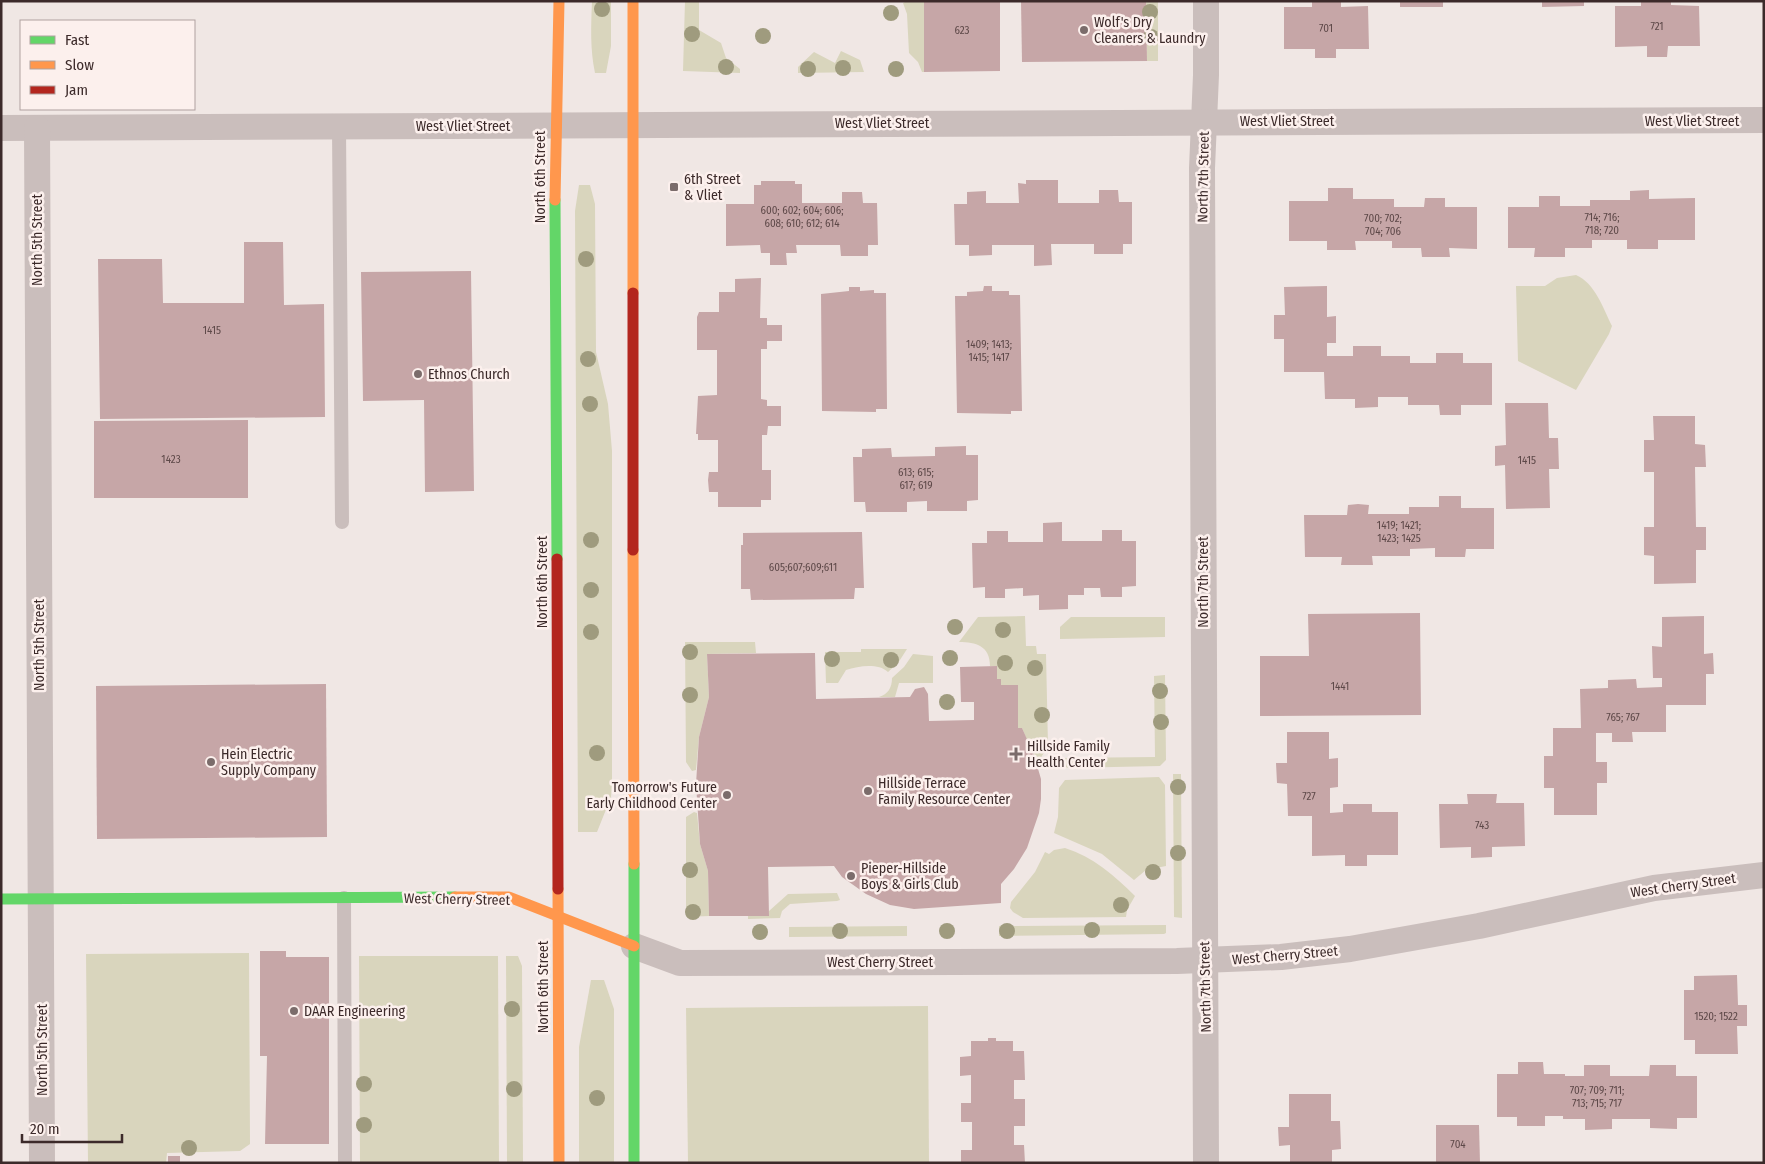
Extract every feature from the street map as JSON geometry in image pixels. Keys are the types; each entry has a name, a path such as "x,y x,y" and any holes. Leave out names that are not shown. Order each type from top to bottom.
{"main road":[{"name":"North 6th Street","path":"559,1 555,126 559,1163"},
{"path":"633,1 636,840 634,1163"},
{"name":"West Cherry Street","path":"1,899 509,897 634,946"}],"street":[{"name":"North 7th Street","path":"1206,1 1202,168 1206,1163"},
{"name":"West Vliet Street","path":"1,128 1764,120"},
{"name":"North 5th Street","path":"37,128 42,1163"},
{"name":"West Cherry Street","path":"634,946 680,963 1204,960 1281,957 1350,949 1479,926 1654,888 1764,875"}],"lane":[{"path":"339,127 342,522"},
{"path":"344,898 345,1163"}],"shaded area":[{"path":"592,1 611,1 611,46 606,73 595,73 593,64"},
{"path":"685,1 699,1 699,30 721,43 726,58 740,69 740,73 683,71"},
{"path":"907,1 924,1 924,72 922,72 918,62 909,53 907,14 903,3"},
{"path":"1146,1 1158,1 1158,61 1147,61"},
{"path":"841,51 860,60 864,72 798,73 798,67 814,52 835,63"},
{"path":"579,185 590,185 595,204 596,352 608,404 612,451 612,783 611,797 597,832 578,832 575,211"},
{"path":"1576,275 1583,279 1593,290 1612,326 1576,390 1518,361 1516,286 1545,286 1557,278"},
{"path":"1025,616 1026,646 1036,646 1037,654 1046,654 1048,746 1037,764 1022,728 1018,728 1018,685 1001,685 1001,679 997,679 997,666 990,666 988,654 985,650 976,644 959,642 978,617"},
{"path":"1071,617 1165,617 1165,637 1060,639 1060,627"},
{"path":"685,642 755,642 756,653 707,654 709,697 699,737 696,770 692,771 686,762"},
{"path":"861,649 907,649 898,663 888,672 874,666 857,667 846,670 838,683 826,683 825,652 861,652"},
{"path":"913,654 933,656 933,683 899,683 895,697 879,697 889,690 892,678 904,667"},
{"path":"1165,675 1166,760 1160,766 1068,768 1062,765 1061,758 1155,757 1154,676"},
{"path":"1173,774 1181,774 1182,918 1174,917"},
{"path":"1159,777 1165,785 1166,866 1146,870 1134,880 1102,854 1054,833 1058,817 1059,788 1065,780"},
{"path":"694,812 697,813 700,844 708,871 709,916 686,917 686,817"},
{"path":"1065,848 1085,856 1103,868 1135,896 1127,910 1126,917 1023,918 1013,912 1010,908 1011,902 1035,872 1045,852 1049,854 1054,850"},
{"path":"837,893 840,900 837,901 790,904 782,911 780,918 748,919 748,916 769,916 769,911 788,894"},
{"path":"1166,925 1166,933 1164,934 999,936 999,926"},
{"path":"907,926 907,936 789,937 789,927"},
{"path":"249,953 250,1144 240,1151 167,1153 166,1163 88,1163 86,954"},
{"path":"359,956 498,956 499,1163 360,1163"},
{"path":"506,956 518,956 522,966 523,1163 507,1163"},
{"path":"591,980 604,980 614,1009 614,1163 579,1163 579,1047"},
{"path":"928,1006 929,1163 688,1163 686,1008"}],"building":[{"path":"924,1 1000,1 1000,71 924,72"},
{"name":"Wolf's Dry Cleaners & Laundry","path":"1021,1 1146,1 1147,61 1022,62"},
{"path":"1312,1 1341,1 1341,7 1368,6 1369,49 1336,49 1336,58 1315,58 1315,49 1284,49 1284,7 1312,7"},
{"path":"1400,1 1443,1 1443,7 1400,7"},
{"path":"1542,1 1584,1 1584,6 1542,7"},
{"path":"1641,1 1671,1 1671,5 1699,6 1700,46 1668,46 1667,57 1647,57 1647,46 1615,47 1615,6 1641,6"},
{"path":"1026,180 1058,180 1058,203 1099,203 1099,190 1118,190 1119,202 1132,202 1132,244 1123,244 1123,254 1094,254 1094,244 1051,244 1052,265 1034,266 1034,245 992,245 992,255 969,256 969,245 955,245 954,204 967,204 967,192 986,191 986,203 1019,203 1018,183 1026,184"},
{"path":"761,181 795,181 795,184 802,184 802,203 842,203 842,192 862,192 863,203 877,203 878,245 868,245 868,256 841,256 840,245 796,245 797,253 786,253 787,265 770,265 770,253 761,253 760,245 726,246 726,204 754,204 754,185 761,185"},
{"path":"1328,188 1353,188 1353,199 1394,199 1394,207 1424,207 1425,198 1445,198 1445,207 1477,207 1477,249 1449,248 1450,257 1422,257 1421,248 1392,248 1392,241 1355,241 1356,250 1327,250 1327,241 1289,241 1289,201 1328,201"},
{"path":"1649,190 1649,199 1695,198 1695,240 1658,240 1658,249 1627,249 1627,240 1592,240 1592,248 1565,248 1565,257 1534,257 1535,248 1508,248 1508,207 1539,207 1539,196 1560,196 1560,206 1590,206 1590,200 1630,200 1630,191"},
{"path":"244,242 283,242 284,305 324,304 325,417 100,419 98,259 162,259 163,303 244,303"},
{"name":"Ethnos Church","path":"471,271 474,491 425,492 424,400 363,401 361,272"},
{"path":"761,278 760,318 767,318 767,325 782,325 782,341 767,341 767,349 761,349 761,399 767,400 767,406 781,406 781,426 768,426 767,435 762,435 762,470 771,470 771,500 761,500 761,507 718,507 718,492 709,492 708,480 709,472 718,472 718,440 698,440 698,434 696,434 698,396 717,395 717,350 697,350 697,317 699,312 719,312 719,292 735,292 735,279"},
{"path":"984,286 992,286 992,291 1009,291 1009,295 1020,295 1022,411 1011,411 1011,414 957,413 955,296 967,296 967,292 983,291"},
{"path":"1327,286 1327,317 1336,316 1336,343 1327,343 1327,356 1353,356 1353,346 1381,346 1381,356 1410,356 1410,363 1436,363 1436,353 1463,353 1463,363 1492,363 1492,405 1461,405 1461,415 1440,415 1439,405 1408,405 1408,397 1378,397 1378,407 1355,408 1355,399 1325,399 1324,372 1284,372 1284,339 1274,339 1274,315 1285,315 1284,287"},
{"path":"849,287 860,287 860,291 874,290 874,293 886,293 887,409 876,409 876,412 822,411 821,294 849,291"},
{"path":"1505,403 1548,403 1549,438 1558,438 1559,469 1549,469 1550,508 1506,509 1505,465 1495,466 1495,446 1506,445"},
{"path":"1653,416 1695,416 1695,444 1705,445 1706,467 1695,467 1696,527 1706,527 1706,550 1696,550 1696,583 1654,584 1654,556 1644,555 1644,527 1654,527 1654,472 1644,472 1644,440 1654,440"},
{"path":"248,420 248,498 94,498 94,421"},
{"path":"966,446 966,455 978,455 978,500 967,501 967,511 927,511 927,501 907,502 907,512 866,512 865,502 854,502 853,457 862,457 862,449 891,448 892,457 935,456 935,447"},
{"path":"1439,496 1461,496 1461,508 1494,508 1494,549 1466,549 1465,557 1435,557 1435,548 1410,549 1410,556 1372,556 1373,565 1341,565 1342,557 1305,557 1304,515 1347,515 1348,505 1358,504 1369,505 1368,514 1409,514 1409,507 1439,507"},
{"path":"1062,522 1062,541 1102,541 1102,530 1122,530 1122,541 1136,541 1136,586 1122,587 1122,597 1101,597 1100,588 1084,588 1084,595 1068,595 1068,609 1039,610 1039,595 1023,596 1023,588 1005,589 1005,598 985,598 985,587 973,588 972,543 987,543 987,531 1008,531 1008,542 1043,542 1043,523"},
{"path":"862,532 864,588 855,588 854,599 751,600 750,589 741,589 741,545 743,545 743,533"},
{"path":"1420,613 1421,715 1260,716 1260,656 1309,656 1308,614"},
{"path":"1704,616 1704,654 1713,653 1714,674 1706,674 1706,705 1666,705 1666,732 1632,732 1633,742 1612,742 1612,733 1596,733 1596,762 1607,762 1607,783 1597,783 1597,815 1554,815 1554,788 1544,788 1544,756 1553,756 1553,728 1581,728 1580,689 1608,688 1608,680 1636,679 1637,688 1662,687 1662,678 1653,678 1652,646 1662,647 1662,617"},
{"name":"Hillside Terrace Family Resource Center","path":"815,653 816,699 910,697 915,689 924,687 928,694 929,721 974,720 974,702 961,702 960,667 997,666 997,679 1001,679 1001,685 1018,685 1018,728 1022,728 1034,755 1041,779 1041,799 1039,813 1027,848 1014,869 1001,884 1001,903 914,909 890,905 866,894 842,877 834,866 768,867 769,916 709,916 708,871 700,844 696,784 699,737 709,697 707,654"},
{"name":"Hein Electric Supply Company","path":"326,684 327,837 97,839 96,686"},
{"path":"1287,732 1329,732 1329,759 1338,758 1338,787 1330,788 1330,813 1343,812 1343,804 1372,804 1372,812 1398,812 1398,855 1367,855 1367,866 1345,866 1345,855 1312,856 1312,816 1288,816 1287,784 1277,783 1276,763 1287,763"},
{"path":"1467,794 1497,794 1496,803 1524,803 1525,846 1492,847 1492,857 1471,858 1471,847 1440,848 1439,804 1468,804"},
{"name":"DAAR Engineering","path":"260,951 286,951 286,957 329,957 329,1144 265,1144 267,1056 260,1056"},
{"path":"1737,975 1738,1005 1747,1005 1747,1026 1737,1026 1738,1054 1695,1054 1695,1040 1684,1040 1684,990 1694,990 1694,976"},
{"path":"988,1038 996,1038 996,1041 1013,1041 1013,1051 1024,1051 1025,1080 1014,1080 1014,1099 1025,1099 1025,1126 1014,1126 1014,1145 1024,1145 1025,1163 961,1163 961,1150 972,1150 972,1122 961,1122 961,1103 971,1103 971,1075 960,1076 960,1057 971,1056 971,1041 988,1041"},
{"path":"1518,1062 1543,1062 1544,1074 1565,1074 1565,1076 1584,1076 1584,1065 1610,1065 1610,1076 1649,1076 1650,1065 1676,1065 1676,1076 1697,1076 1697,1118 1677,1118 1677,1129 1650,1128 1650,1119 1612,1119 1612,1129 1585,1130 1585,1119 1563,1119 1563,1116 1545,1116 1545,1126 1517,1126 1517,1117 1497,1117 1497,1074 1518,1074"},
{"path":"1289,1094 1331,1094 1331,1121 1340,1121 1341,1149 1332,1150 1332,1163 1290,1163 1290,1145 1279,1146 1278,1127 1289,1127"},
{"path":"1436,1125 1479,1125 1480,1163 1436,1163"},
{"path":"168,1156 180,1156 180,1163 168,1163"}],"traffic: fast":[{"path":"555,200 557,559"},
{"path":"634,864 634,1163"},
{"path":"1,899 455,897"}],"traffic: slow":[{"path":"555,200 559,1"},
{"path":"633,1 633,293"},
{"path":"633,550 634,864"},
{"path":"558,889 559,1163"},
{"path":"455,897 509,897 634,946"}],"traffic: jam":[{"path":"633,293 633,550"},
{"path":"557,559 558,889"}],"place":[{"name":"Wolf's Dry Cleaners & Laundry","path":"1084,30"},
{"name":"6th Street & Vliet","path":"674,187"},
{"name":"Ethnos Church","path":"418,374"},
{"name":"Hillside Family Health Center","path":"1016,754"},
{"name":"Hein Electric Supply Company","path":"211,762"},
{"name":"Hillside Terrace Family Resource Center","path":"868,791"},
{"name":"Tomorrow's Future Early Childhood Center","path":"727,795"},
{"name":"Pieper-Hillside Boys & Girls Club","path":"851,876"},
{"name":"DAAR Engineering","path":"294,1011"}]}
